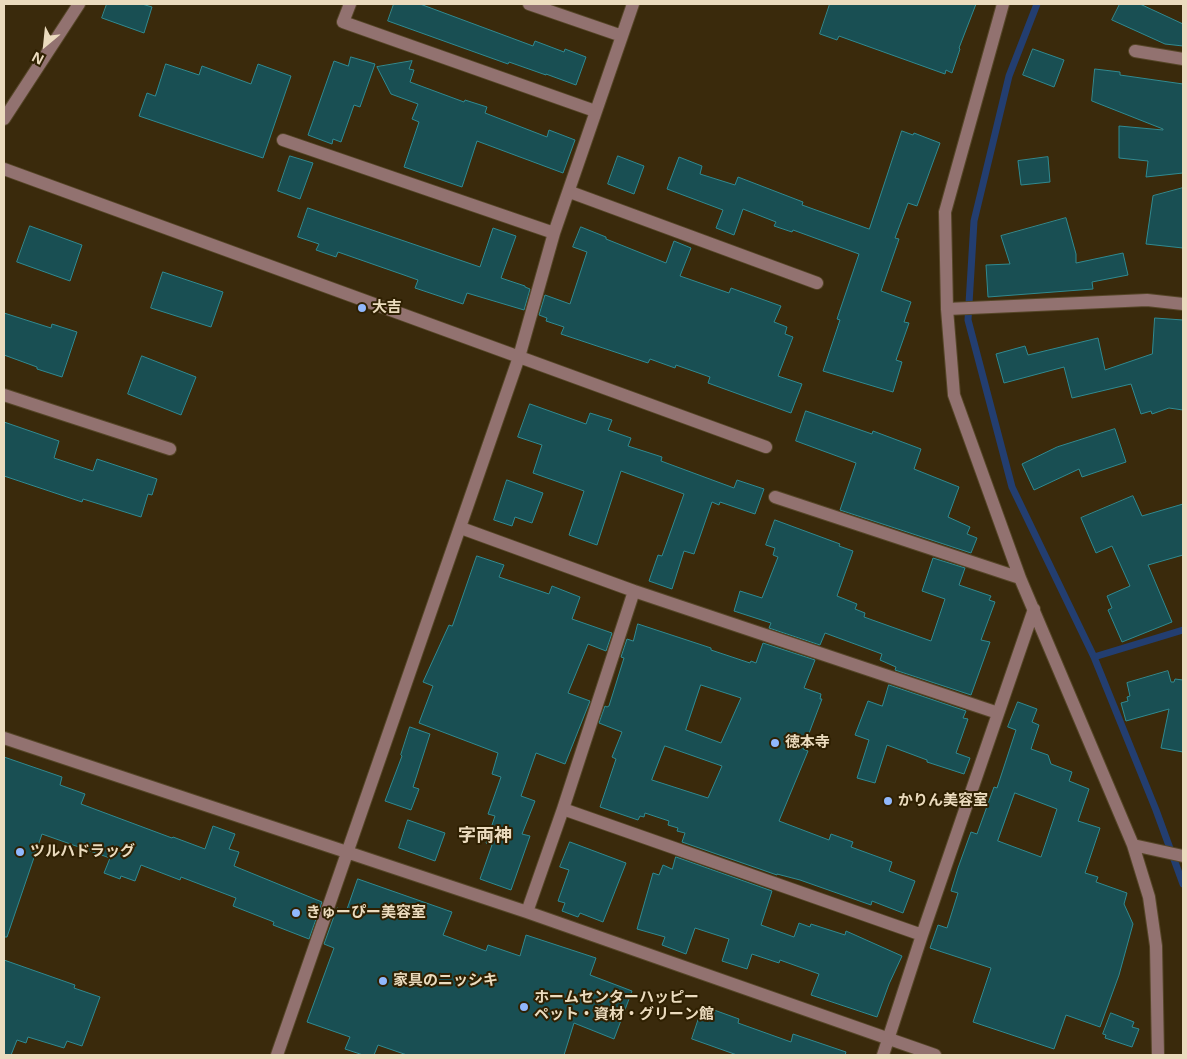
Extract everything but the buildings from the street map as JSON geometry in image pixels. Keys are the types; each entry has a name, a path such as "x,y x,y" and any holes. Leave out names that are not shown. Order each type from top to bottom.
{"street":[{"path":"4,119 79,4"},
{"path":"350,4 343,22 595,112"},
{"path":"529,4 622,36"},
{"path":"277,1055 346,851 461,528 519,357 554,233 570,192 595,112 633,4"},
{"path":"1003,4 945,212 947,309 954,395 1020,578 1133,846 1148,897 1156,946 1158,1055"},
{"path":"1135,51 1183,59"},
{"path":"282,140 554,233"},
{"path":"4,168 766,448"},
{"path":"570,192 817,284"},
{"path":"947,309 1148,300 1183,304"},
{"path":"4,395 170,449"},
{"path":"775,497 1020,578"},
{"path":"461,528 634,590 998,713"},
{"path":"527,912 563,809 634,590"},
{"path":"882,1055 1034,610"},
{"path":"4,738 527,912 934,1055"},
{"path":"563,809 922,935"},
{"path":"1133,846 1183,856"}],"waterway":[{"path":"1037,4 1009,76 974,221 968,320 1012,487 1094,657 1156,810 1183,884"},
{"path":"1094,657 1183,630"}],"place":[{"name":"大吉","path":"362,308"},
{"name":"徳本寺","path":"775,743"},
{"name":"かりん美容室","path":"888,801"},
{"name":"ツルハドラッグ","path":"20,852"},
{"name":"きゅーぴー美容室","path":"296,913"},
{"name":"家具のニッシキ","path":"383,981"},
{"name":"ホームセンターハッピー ペット・資材・グリーン館","path":"524,1007"}],"district":[{"name":"字両神","path":"485,836"}]}
